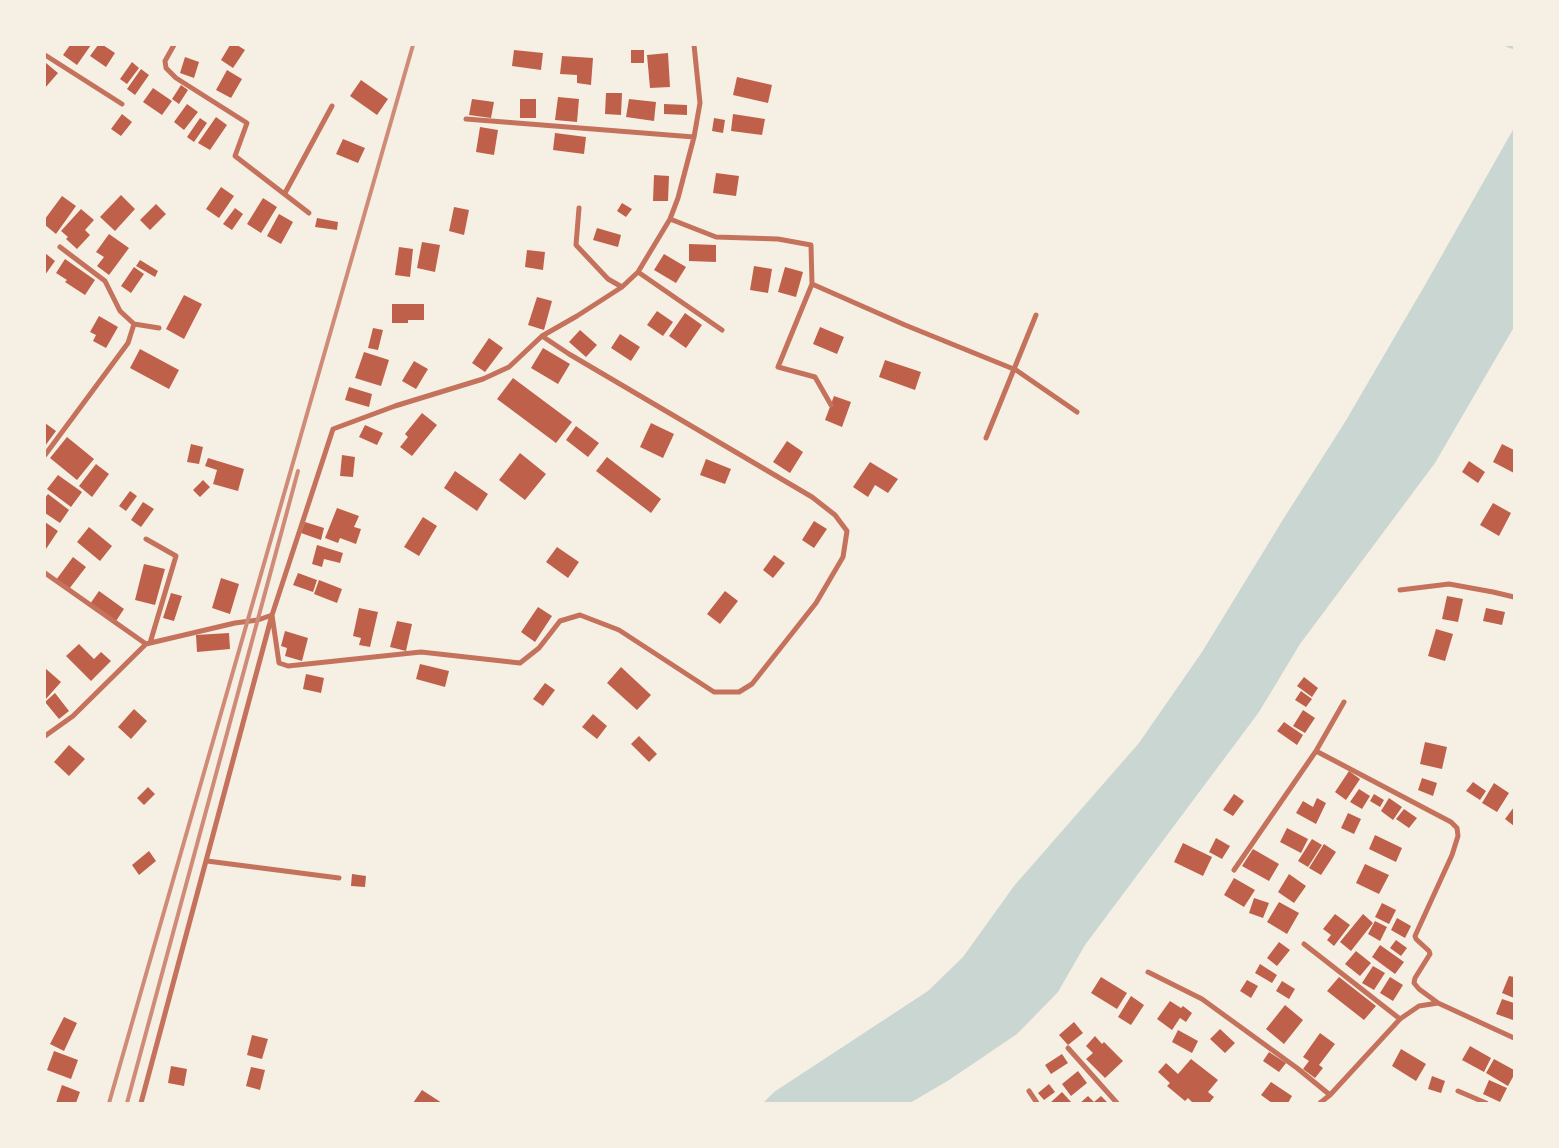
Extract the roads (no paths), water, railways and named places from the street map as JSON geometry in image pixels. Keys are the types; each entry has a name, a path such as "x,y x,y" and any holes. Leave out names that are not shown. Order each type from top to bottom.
{"street":[{"path":"174,45 166,61 166,68 176,78 247,123 235,156 309,213"},
{"path":"141,1103 272,615 333,428 395,406 483,379 509,367 542,336 622,287 638,272 670,219 678,198 694,137 700,103 694,45"},
{"path":"45,55 122,104"},
{"path":"285,193 332,106"},
{"path":"466,119 694,137"},
{"path":"579,208 576,244 608,279 622,287"},
{"path":"670,219 716,237 778,239 811,245 812,284 778,366 815,377 831,405"},
{"path":"60,247 105,281 120,311 134,324 159,328"},
{"path":"638,272 722,330"},
{"path":"812,284 905,325 1014,369 1077,412"},
{"path":"986,438 1036,315"},
{"path":"45,455 128,343 134,324"},
{"path":"272,615 279,663 288,666 421,652 520,663 540,648 560,621 580,615 619,630 714,692 739,692 752,684 816,603 843,556 847,531 835,515 812,498 569,354 542,336"},
{"path":"45,736 73,716 148,644 176,556 146,539"},
{"path":"45,573 148,644 234,623 258,620 272,615"},
{"path":"1400,590 1450,584 1514,597"},
{"path":"1234,870 1316,751 1344,702"},
{"path":"1316,751 1430,810 1451,822 1457,828 1458,836 1452,855 1415,936 1430,954 1415,978 1414,983 1419,990 1438,1003 1514,1038"},
{"path":"207,861 339,878"},
{"path":"1304,944 1400,1019"},
{"path":"1148,972 1202,1000 1297,1068 1330,1095"},
{"path":"1320,1103 1330,1095 1400,1019 1418,1006 1438,1003"},
{"path":"1068,1048 1117,1103"},
{"path":"1029,1091 1038,1103"},
{"path":"1458,1091 1486,1103"}],"waterway":[{"path":"1508,45 1514,47"}],"railway":[{"path":"109,1103 413,45"},
{"path":"127,1103 298,471"}]}
